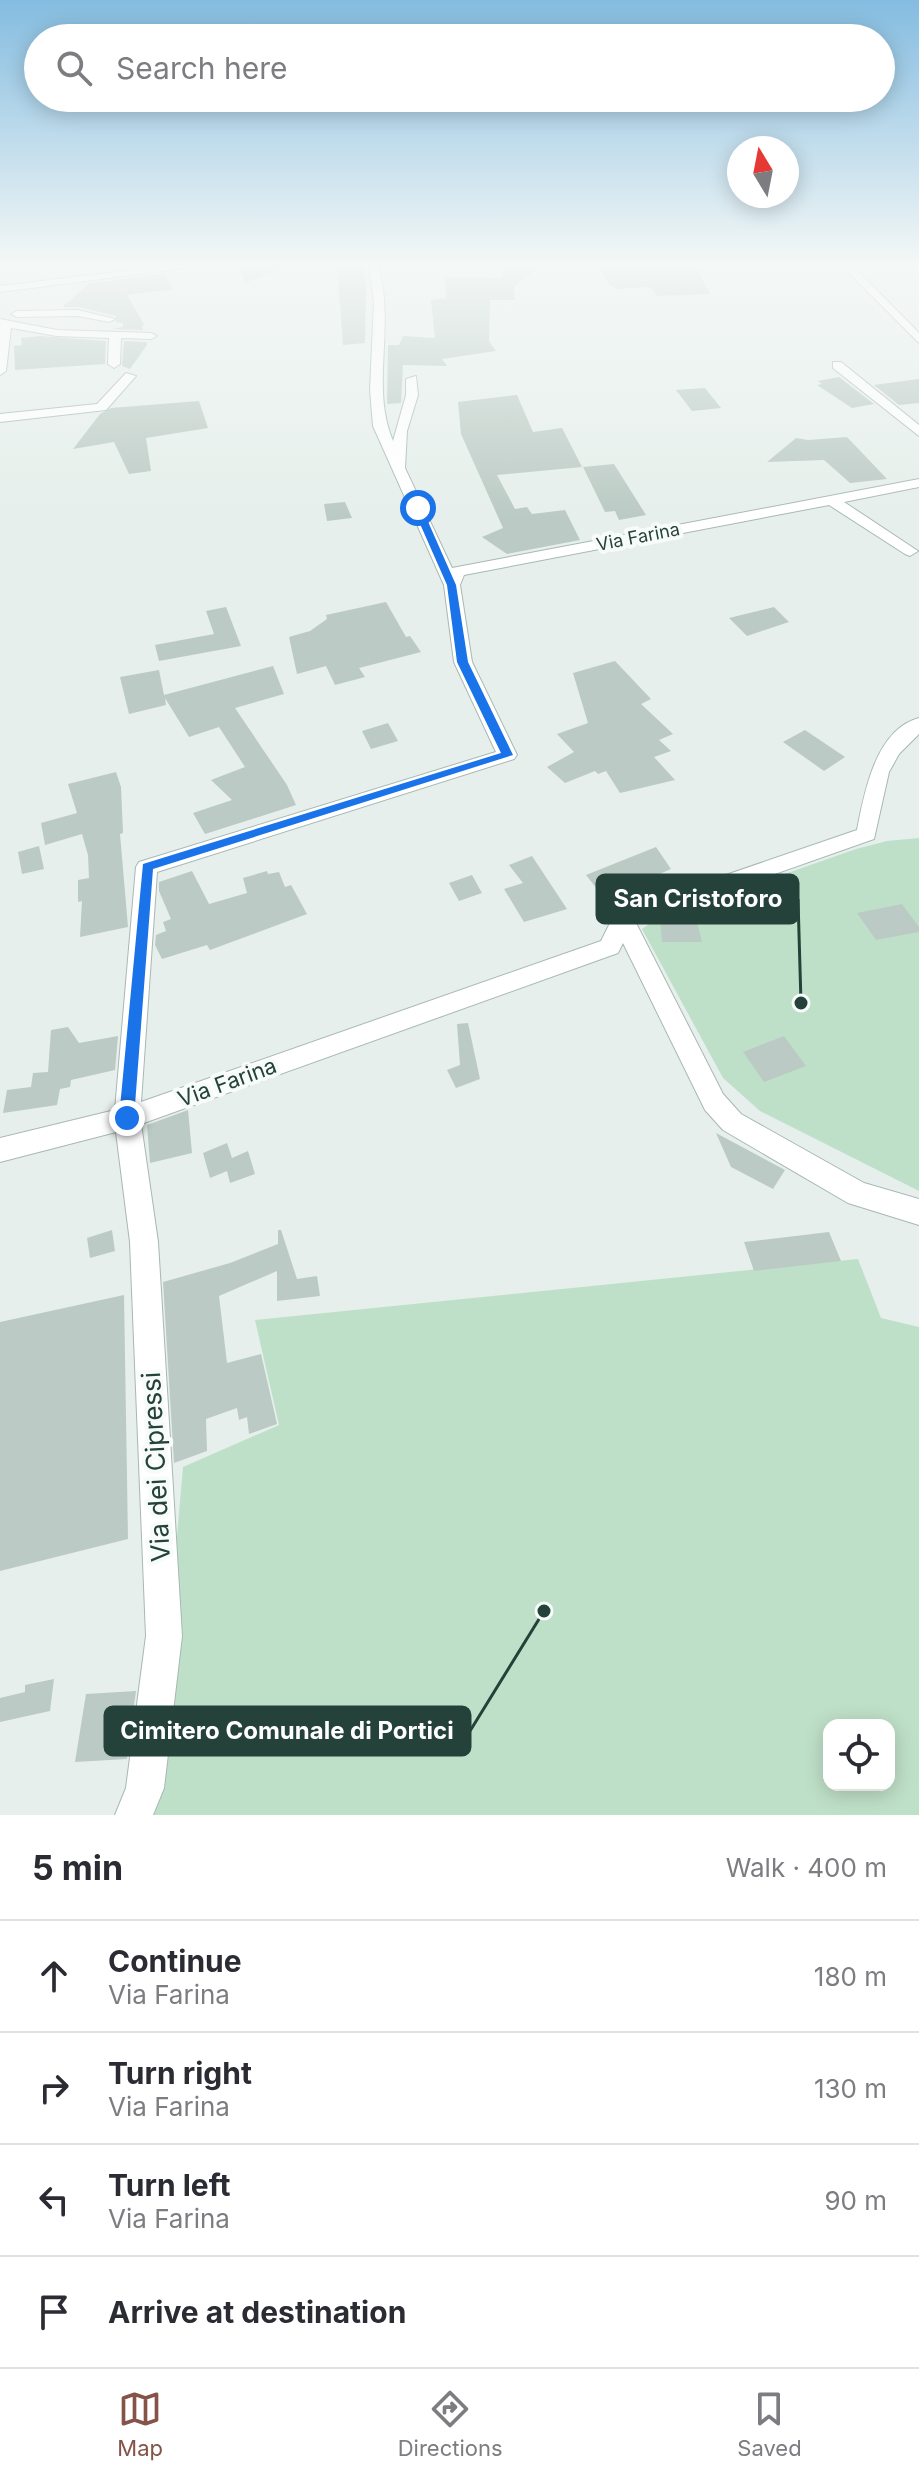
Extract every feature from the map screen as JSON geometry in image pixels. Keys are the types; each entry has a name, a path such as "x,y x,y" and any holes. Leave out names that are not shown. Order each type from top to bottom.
{"street":[{"path":"0,371 1,348"},
{"path":"114,364 115,348"},
{"path":"127,1118 147,867 507,755 463,662 452,585 380,426 376,390 377,348"},
{"path":"837,365 919,432"},
{"path":"0,418 101,407 130,376"},
{"path":"398,468 400,431 412,395 412,379"},
{"name":"Via Farina","path":"452,585 458,571 919,483"},
{"path":"833,501 910,551"},
{"path":"919,724 898,742 880,765 867,834 623,919 714,1102 732,1122 858,1194 919,1212"},
{"name":"Via Farina","path":"0,1150 127,1118 610,947 623,919"},
{"name":"Via dei Cipressi","path":"127,1118 144,1242 164,1636 145,1788 134,1815"}],"green space":[{"path":"919,838 919,1191 760,1111 723,1078 642,929 656,919 856,849 887,841"},
{"path":"858,1259 881,1318 919,1327 919,1815 153,1815 183,1467 279,1425 255,1320"}],"building":[{"path":"14,348 106,348 105,364 15,370"},
{"path":"123,348 145,348 130,369 122,366"},
{"path":"388,348 494,348 496,351 442,359 447,366 403,365 401,403 387,404"},
{"path":"839,377 874,404 852,408 817,385 822,384 818,381"},
{"path":"919,379 919,403 899,405 874,385"},
{"path":"705,388 721,408 692,411 676,390"},
{"path":"517,395 533,432 562,428 582,467 497,475 515,509 527,507 532,514 565,510 580,540 507,554 482,537 503,528 461,434 458,402"},
{"path":"199,401 208,428 146,438 151,471 129,474 114,442 73,449 100,414 111,408"},
{"path":"847,437 887,479 850,483 824,460 767,462 796,438"},
{"path":"614,464 646,515 619,520 615,511 605,512 583,467"},
{"path":"345,502 352,518 327,521 324,504"},
{"path":"386,602 406,637 410,636 421,652 359,668 365,677 335,685 326,666 297,674 289,637 310,631 327,619 326,615"},
{"path":"226,607 241,646 159,661 155,645 214,634 206,611"},
{"path":"774,607 789,622 747,636 729,618"},
{"path":"615,661 651,699 641,704 673,734 659,740 671,751 654,757 675,780 620,793 606,771 598,774 595,771 565,783 547,767 574,752 557,734 588,723 573,673"},
{"path":"273,666 284,694 235,708 287,785 296,805 205,834 193,813 232,800 211,780 245,767 219,727 189,737 165,698 166,705 129,714 120,677 159,670 164,695"},
{"path":"388,723 398,741 371,749 362,731"},
{"path":"805,730 845,757 824,771 783,742"},
{"path":"116,772 121,787 123,833 120,834 128,927 80,937 82,901 78,902 78,880 89,878 88,855 82,834 45,845 41,823 77,813 68,784"},
{"path":"39,846 44,869 22,874 18,852"},
{"path":"656,847 671,869 604,898 586,875"},
{"path":"532,856 567,909 524,922 504,889 523,883 509,865"},
{"path":"192,871 209,904 247,893 243,878 267,871 268,874 279,872 285,887 291,885 307,914 210,950 207,945 162,959 155,945 156,935 166,931 163,922 171,919 159,891 159,882"},
{"path":"472,875 482,893 459,901 449,883"},
{"path":"902,904 919,927 919,932 876,940 857,913"},
{"path":"694,908 702,942 662,942 660,919"},
{"path":"468,1023 480,1079 456,1088 447,1070 460,1065 457,1024"},
{"path":"68,1027 79,1043 118,1036 115,1070 71,1080 70,1087 60,1089 57,1105 3,1113 7,1090 31,1087 33,1073 48,1072 51,1030"},
{"path":"784,1036 806,1066 764,1082 743,1052"},
{"path":"188,1110 192,1153 150,1163 147,1125"},
{"path":"716,1133 785,1170 773,1189 731,1167"},
{"path":"227,1143 232,1158 248,1151 255,1174 230,1183 227,1171 210,1178 203,1153"},
{"path":"112,1230 115,1251 90,1258 87,1238"},
{"path":"278,1230 281,1230 297,1279 317,1276 320,1296 277,1301 277,1271 219,1296 227,1363 261,1354 277,1424 249,1434 247,1417 239,1420 237,1408 206,1419 207,1451 174,1463 163,1282 230,1263 278,1244"},
{"path":"829,1232 841,1261 754,1271 744,1242"},
{"path":"124,1295 128,1539 0,1571 0,1322"},
{"path":"54,1679 50,1711 0,1722 0,1698 25,1692 25,1685"},
{"path":"136,1691 127,1759 75,1762 86,1694"}],"place":[{"name":"San Cristoforo","path":"801,1003"},
{"name":"Cimitero Comunale di Portici","path":"544,1611"}],"route":[{"path":"127,1118 147,867 507,755 463,662 452,585 418,508"}]}
